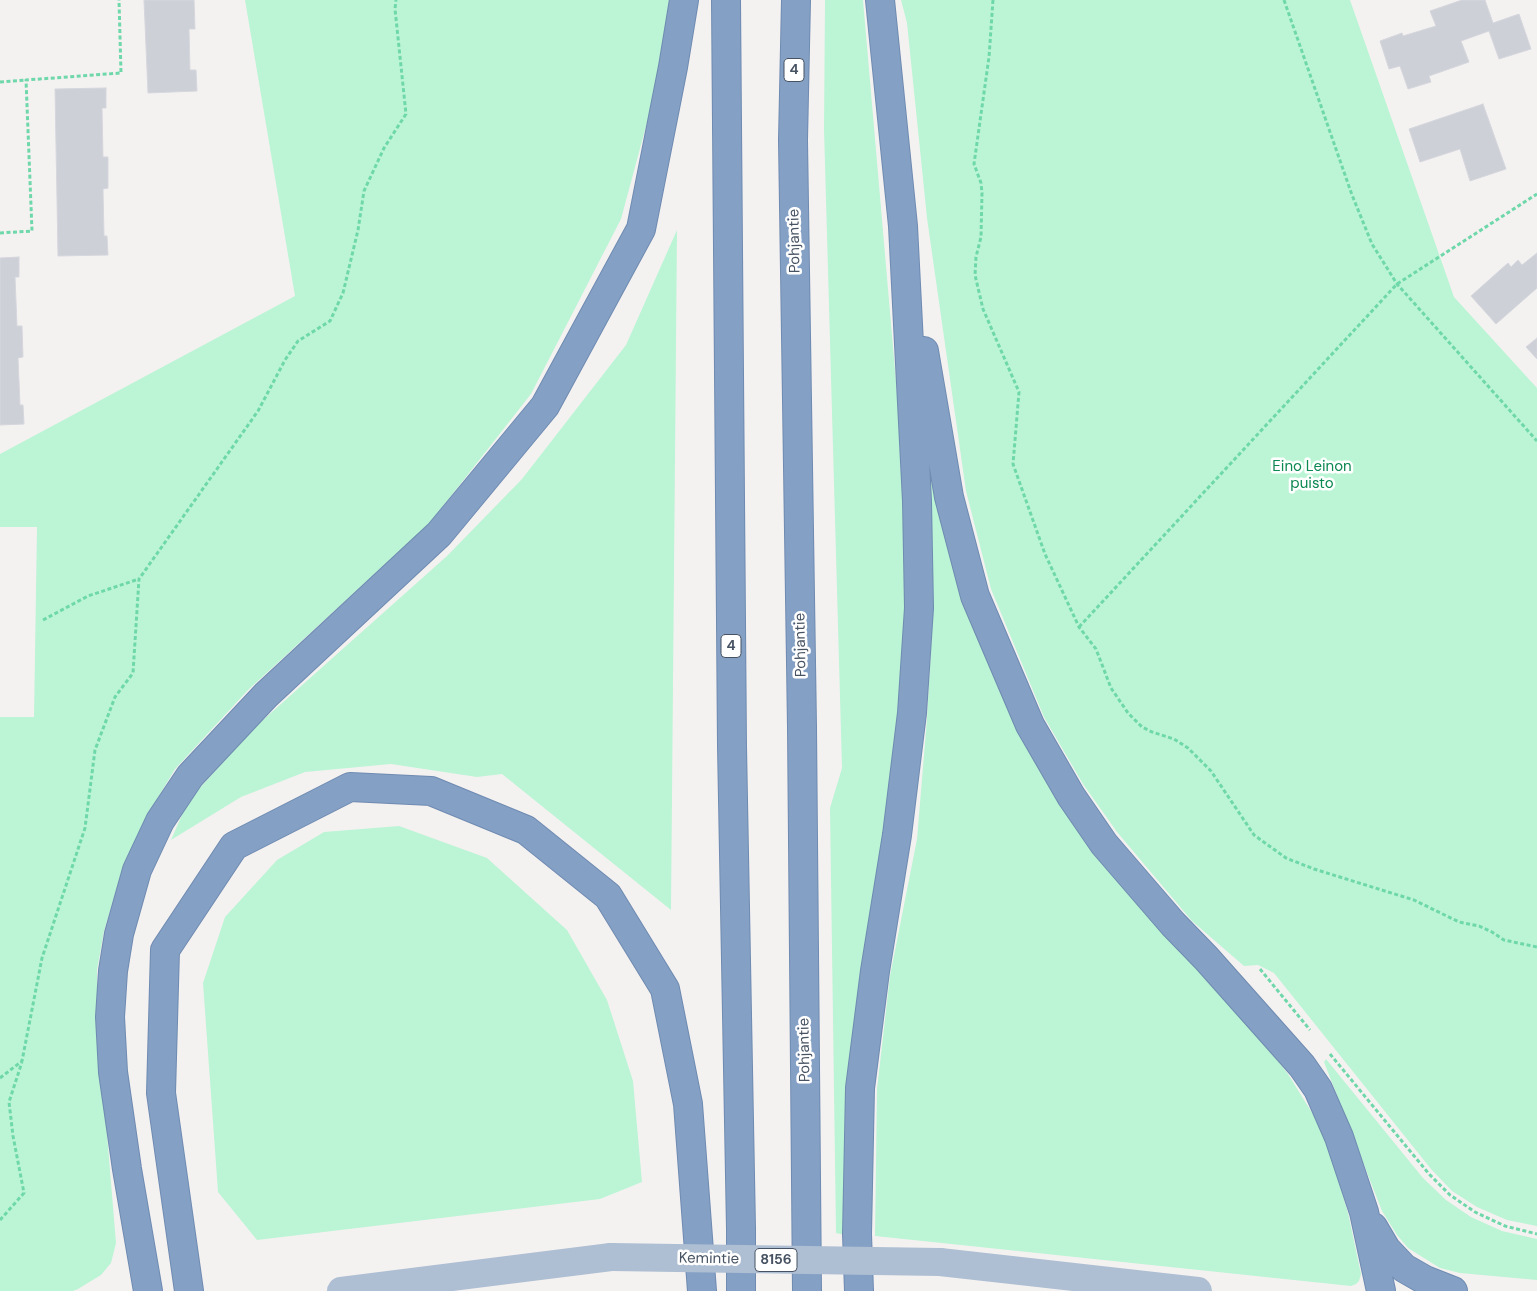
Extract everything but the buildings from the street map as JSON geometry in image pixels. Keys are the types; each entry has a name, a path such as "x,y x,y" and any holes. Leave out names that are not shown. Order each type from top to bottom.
{"highway":[{"path":"148,1291 124,1150 114,1072 110,1017 113,971 119,934 137,870 160,821 190,776 266,695 439,534 545,406 641,229 673,67 684,0"},
{"name":"4","path":"726,0 732,746 742,1229 741,1291"},
{"name":"Pohjantie","path":"796,0 793,140 802,736 806,1291"},
{"path":"859,1291 857,1234 860,1088 876,971 898,835 912,713 919,608 917,501 903,226 880,0"},
{"path":"903,226 949,497 975,596 1030,725 1071,796 1104,844 1173,924 1206,958 1302,1066 1318,1089 1334,1123 1364,1212 1381,1291"},
{"path":"189,1291 161,1093 165,950 234,846 350,787 431,791 526,830 608,896 666,989 688,1104 702,1291"},
{"path":"1364,1212 1386,1249 1404,1268 1425,1280 1453,1291"}],"main road":[{"name":"Kemintie","path":"341,1291 612,1257 940,1262 1198,1291"}],"path":[{"path":"0,82 121,74 119,0"},
{"path":"0,1220 24,1193 9,1102 22,1061 42,958 85,828 95,750 115,697 133,673 139,579 258,411 285,360 298,342 330,321 343,293 358,230 364,191 384,148 406,114 395,9 396,0"},
{"path":"993,0 989,57 974,164 981,183 982,193 981,237 976,257 975,275 983,309 1019,392 1013,464 1045,554 1079,627 1096,649 1111,688 1128,713 1142,727 1174,739 1188,748 1210,771 1254,835 1286,858 1314,869 1414,900 1459,922 1479,926 1504,940 1537,947"},
{"path":"1284,0 1352,195 1372,244 1397,284 1537,442"},
{"path":"0,233 32,230 26,80"},
{"path":"1079,627 1397,284 1537,194"},
{"path":"42,620 88,596 139,579"},
{"path":"1260,969 1315,1036"},
{"path":"1328,1051 1429,1174 1450,1195 1475,1212 1505,1226 1537,1234"},
{"path":"0,1078 22,1061"}],"green space":[{"path":"245,0 669,0 663,63 621,219 531,394 429,524 248,690 175,769 147,816 123,867 104,931 97,970 97,1013 116,1243 111,1263 101,1275 73,1291 0,1291 0,717 34,717 37,527 0,527 0,454 295,296"},
{"path":"825,0 863,0 906,497 903,714 849,1236 836,1233 830,808 842,768 824,129"},
{"name":"Eino Leinon puisto","path":"901,0 1350,0 1454,297 1537,388 1537,1226 1507,1220 1477,1207 1452,1191 1431,1169 1274,973 1258,965 1244,966 1192,921 1117,832 1083,784 1044,717 991,589 966,491 927,218 907,23"},
{"path":"677,230 671,910 502,774 477,777 391,764 305,772 241,797 171,840 188,801 254,728 447,556 522,479 626,345"},
{"path":"931,478 936,483 1020,730 1247,1020 1288,1074 1314,1116 1327,1142 1348,1213 1361,1274 1356,1284 1351,1286 875,1236 877,1089 890,976 917,839 927,719 933,613"},
{"path":"399,826 487,858 567,930 607,1000 633,1081 642,1182 600,1199 257,1240 218,1192 203,983 225,917 277,860 324,832"},
{"path":"1326,1059 1423,1178 1446,1200 1471,1217 1502,1231 1537,1239 1537,1280 1460,1273 1440,1268 1408,1248 1397,1235 1382,1211 1324,1062"}]}
